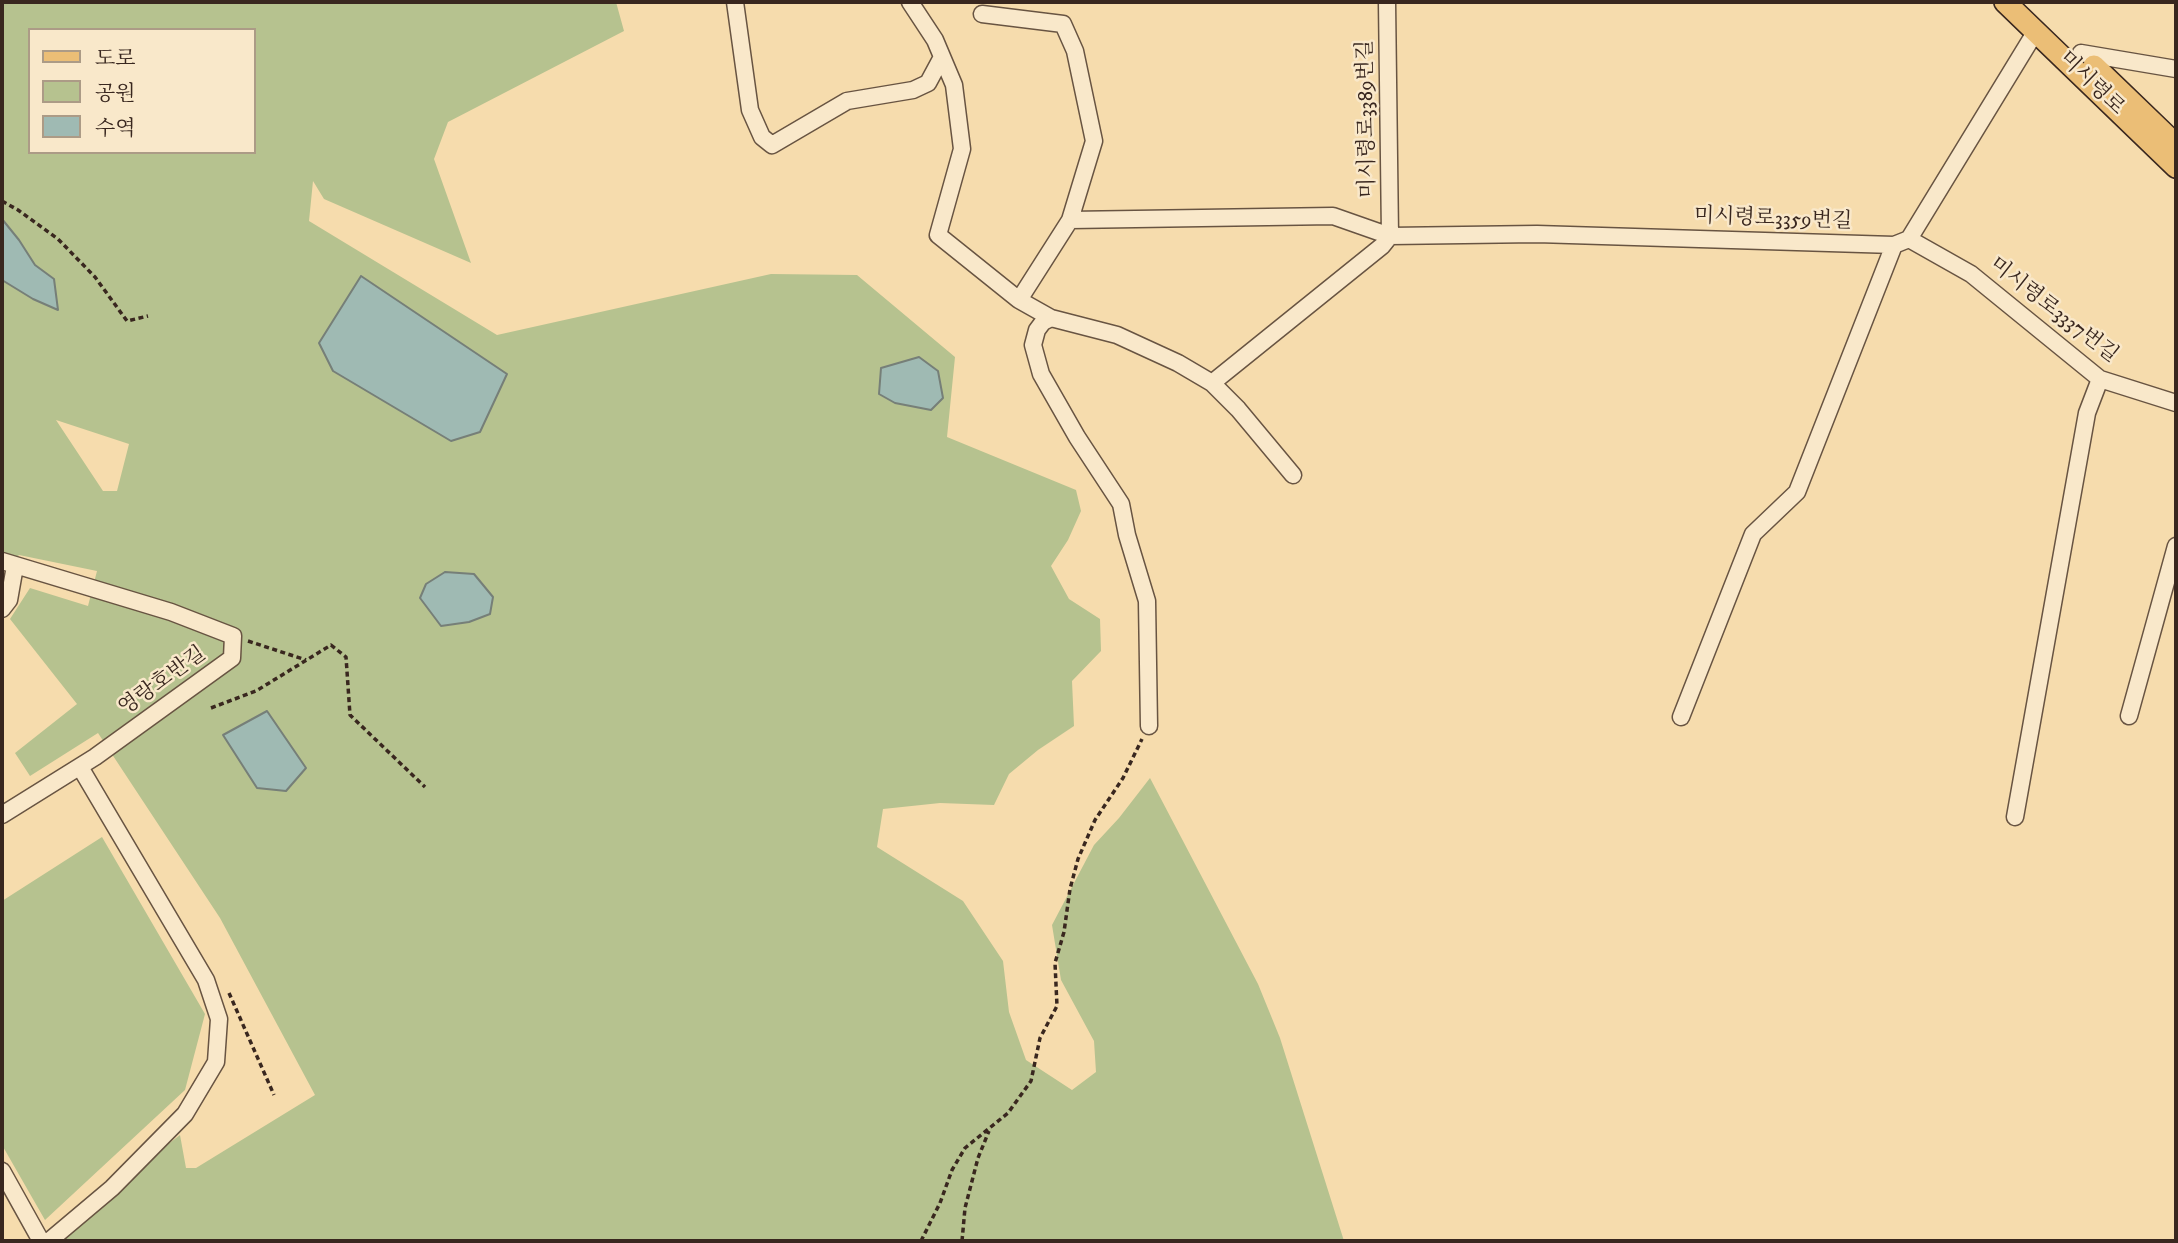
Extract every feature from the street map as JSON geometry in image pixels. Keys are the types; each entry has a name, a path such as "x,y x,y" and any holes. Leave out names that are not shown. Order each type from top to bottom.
{"main road":[{"name":"미시령로","path":"2006,2 2081,53 2176,145"},
{"name":"미시령로","path":"2025,2 2040,25 2176,167"}],"street":[{"path":"736,2 750,110 762,136 772,145 847,102 913,90 928,82 942,57"},
{"path":"911,2 935,40 954,85 962,149 938,235 1019,300 1051,318 1116,335 1178,363 1212,383 1238,409 1293,475"},
{"name":"미시령로3389번길","path":"1387,2 1390,236"},
{"path":"982,14 1063,24 1075,51 1094,141 1070,220 1019,300"},
{"path":"1681,717 1752,534 1797,492 1902,242 2040,25"},
{"path":"2081,53 2176,69"},
{"path":"1070,220 1333,216 1390,236 1382,246 1212,383"},
{"name":"미시령로3359번길","path":"1390,236 1537,234 1902,242"},
{"name":"미시령로3337번길","path":"1902,242 1971,274 2100,379 2176,403"},
{"path":"1051,318 1043,322 1037,330 1033,345 1041,374 1077,438 1121,504 1127,535 1147,601 1149,726"},
{"path":"2015,817 2087,413 2100,379"},
{"path":"2129,716 2172,580 2176,546"},
{"path":"2,610 9,600 8,564"},
{"name":"영랑호반길","path":"2,815 80,767 232,658 233,636 171,612 8,564"},
{"path":"49,1241 112,1188 185,1114 216,1062 219,1019 206,980 80,767"},
{"path":"2,1171 41,1241"}],"path":[{"path":"2,201 58,239 94,276 127,321 148,316"},
{"path":"233,636 306,660"},
{"path":"211,708 256,691 331,645 346,657 350,715 425,787"},
{"path":"921,1241 940,1203 952,1170 965,1148 1008,1113 1031,1080 1040,1038 1057,1006 1055,963 1078,859 1094,820 1122,778 1149,726"},
{"path":"962,1241 965,1208 978,1158 990,1129"}],"green space":[{"path":"2,2 616,2 624,31 448,122 434,159 471,263 324,199 313,181 309,221 497,335 771,274 857,275 955,357 947,437 1076,490 1081,511 1068,540 1051,566 1069,599 1100,619 1101,651 1072,681 1074,726 1009,774 994,805 940,803 883,809 877,847 963,901 1003,961 1009,1012 1026,1060 1072,1090 1096,1072 1094,1041 1061,980 1052,925 1094,845 1150,778 1258,984 1280,1038 1344,1241 41,1241 180,1135 186,1168 196,1168 315,1095 220,918 98,733 30,776 15,753 77,704 10,619 30,588 88,606 97,571 19,555 2,573","holes":["56,420 129,444 117,491 103,491"]},
{"path":"102,837 205,1014 185,1090 45,1220 2,1145 2,901"}],"water":[{"path":"2,219 35,265 54,279 58,310 33,299 2,280"},
{"path":"361,276 507,374 480,432 451,441 333,371 319,343"},
{"path":"919,357 938,371 943,398 931,410 895,403 879,394 881,368"},
{"path":"445,572 474,574 493,597 490,614 469,622 441,626 420,598 426,584"},
{"path":"267,711 306,768 286,791 257,788 223,735"}]}
